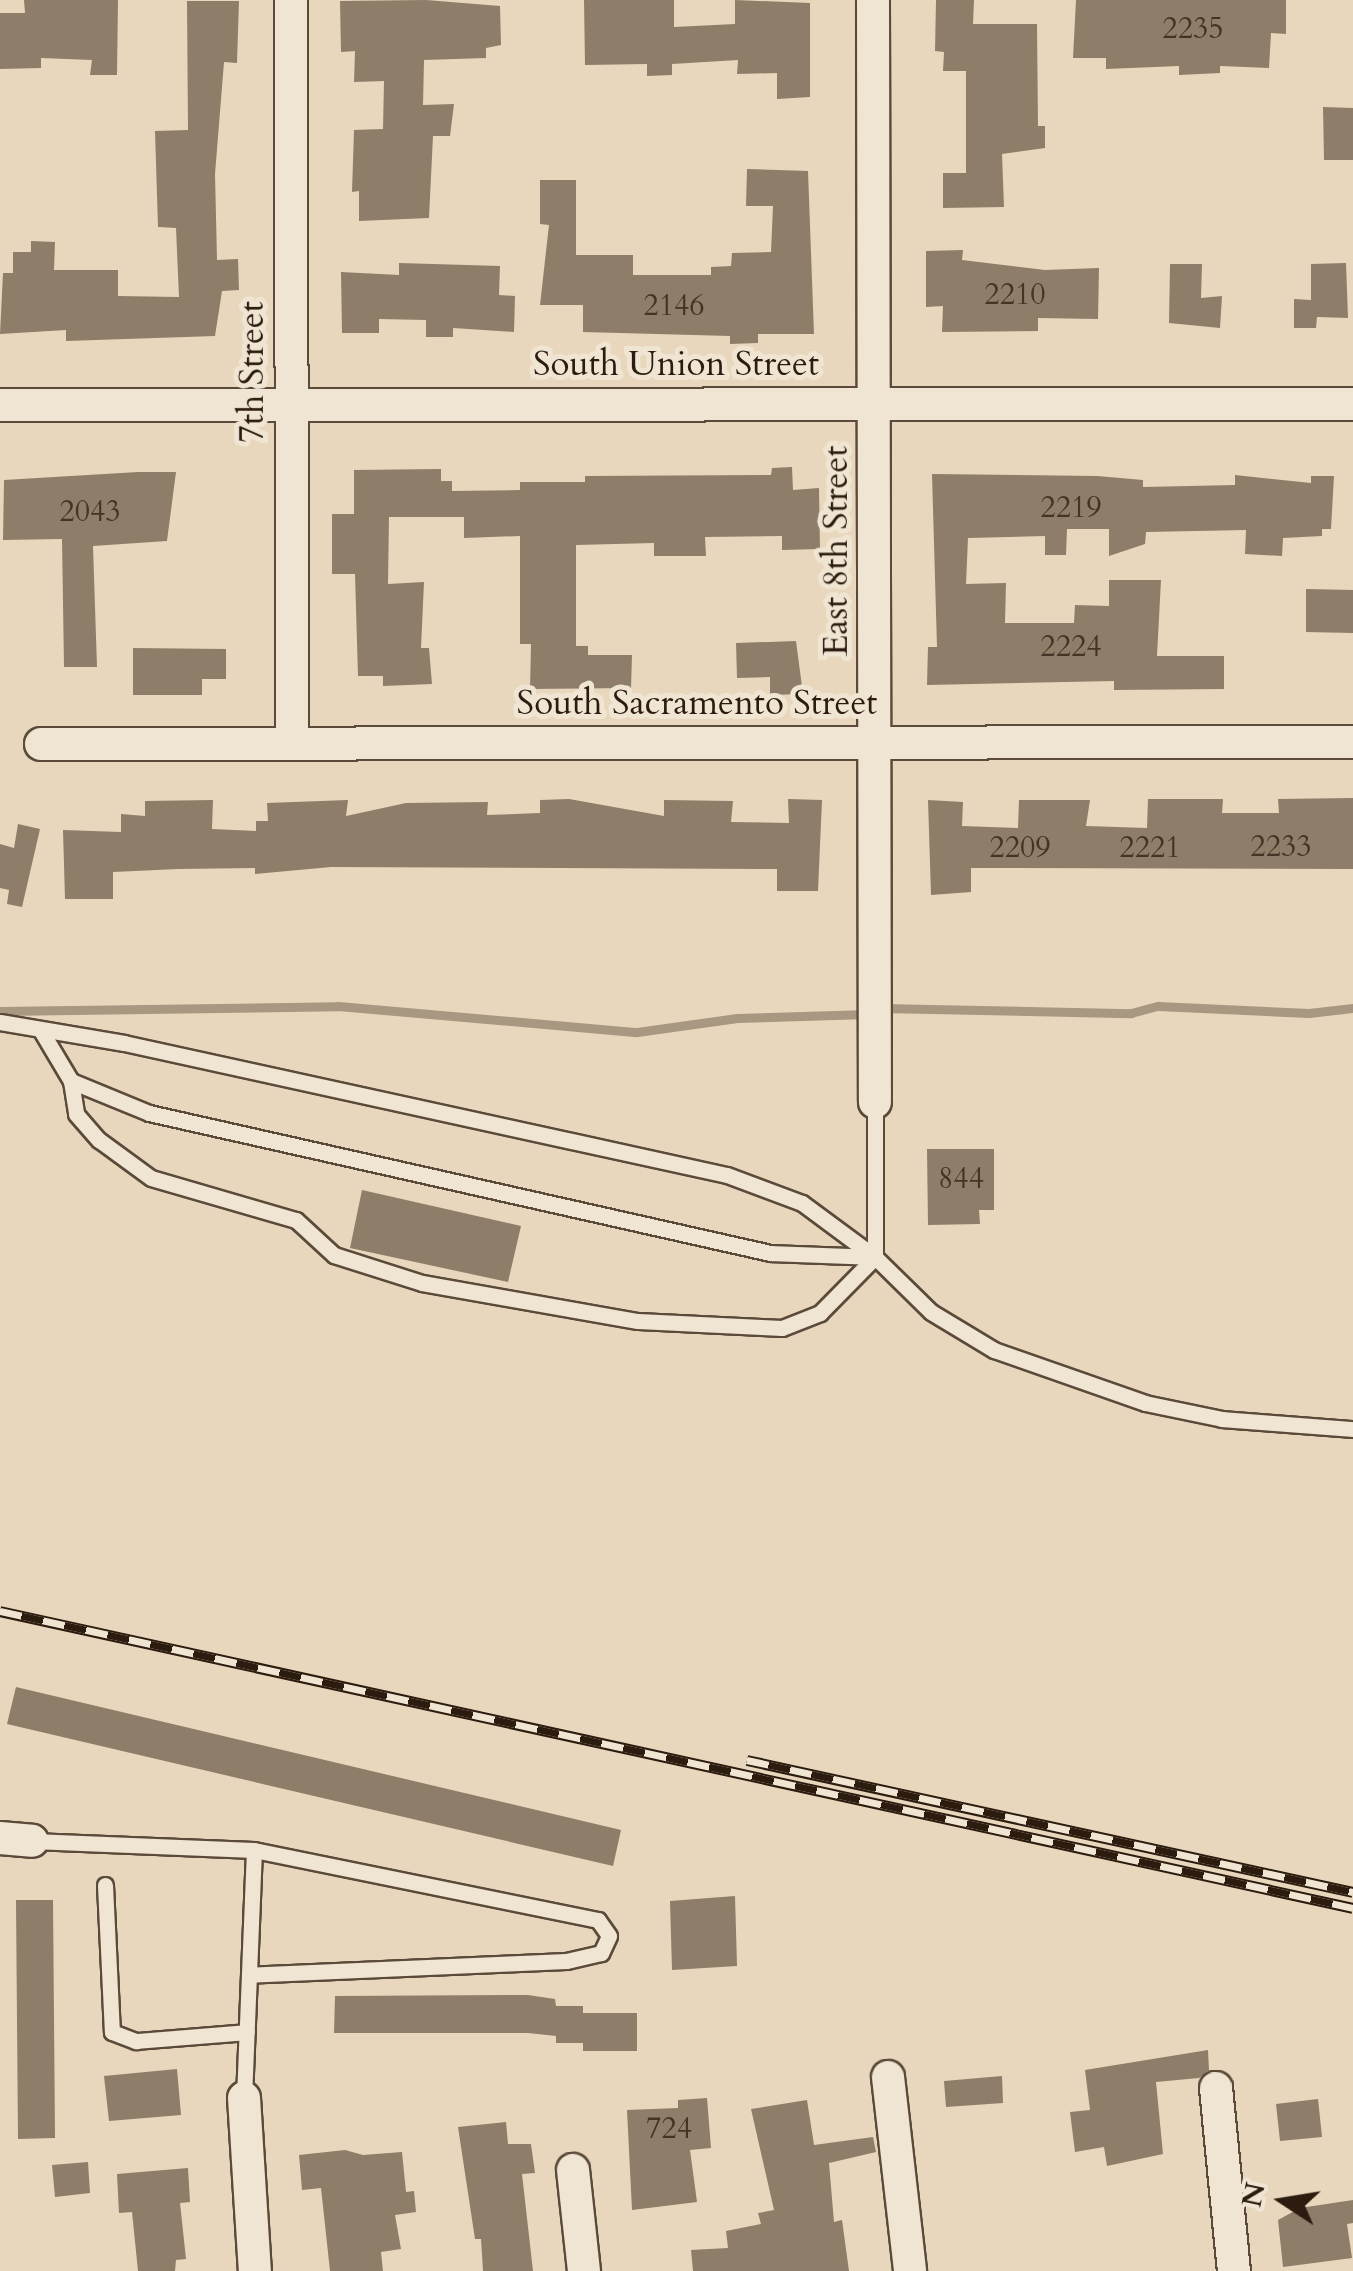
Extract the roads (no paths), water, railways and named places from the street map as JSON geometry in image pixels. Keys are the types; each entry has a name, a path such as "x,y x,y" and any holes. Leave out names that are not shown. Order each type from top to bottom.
{"street":[{"name":"7th Street","path":"291,0 292,744"},
{"name":"East 8th Street","path":"873,0 875,1102"},
{"name":"South Union Street","path":"0,405 1353,404"},
{"name":"South Sacramento Street","path":"40,744 1353,742"},
{"path":"888,2077 910,2271"},
{"path":"1216,2088 1234,2271"},
{"path":"244,2098 256,2271"},
{"path":"573,2170 584,2271"}],"lane":[{"path":"0,1022 727,1175 782,1192 875,1257 949,1324 1052,1373 1222,1419 1353,1429"},
{"path":"40,1029 70,1081 76,1114 87,1128 151,1178 296,1220 334,1255 422,1283 622,1319 782,1328 820,1313 875,1257 875,1102"},
{"path":"70,1081 149,1112 770,1254 875,1257"},
{"path":"16,1840 254,1850 598,1920 610,1936 600,1953 566,1961 249,1974"},
{"path":"244,2098 254,1850"},
{"path":"105,1885 112,2032 136,2041 246,2032"}],"waterway":[{"path":"0,1011 338,1006 637,1032 737,1018 868,1014"},
{"path":"882,1008 1131,1013 1158,1006 1309,1013 1353,1008"}],"railway":[{"path":"0,1611 1353,1908"},
{"path":"747,1760 1353,1892"}]}
